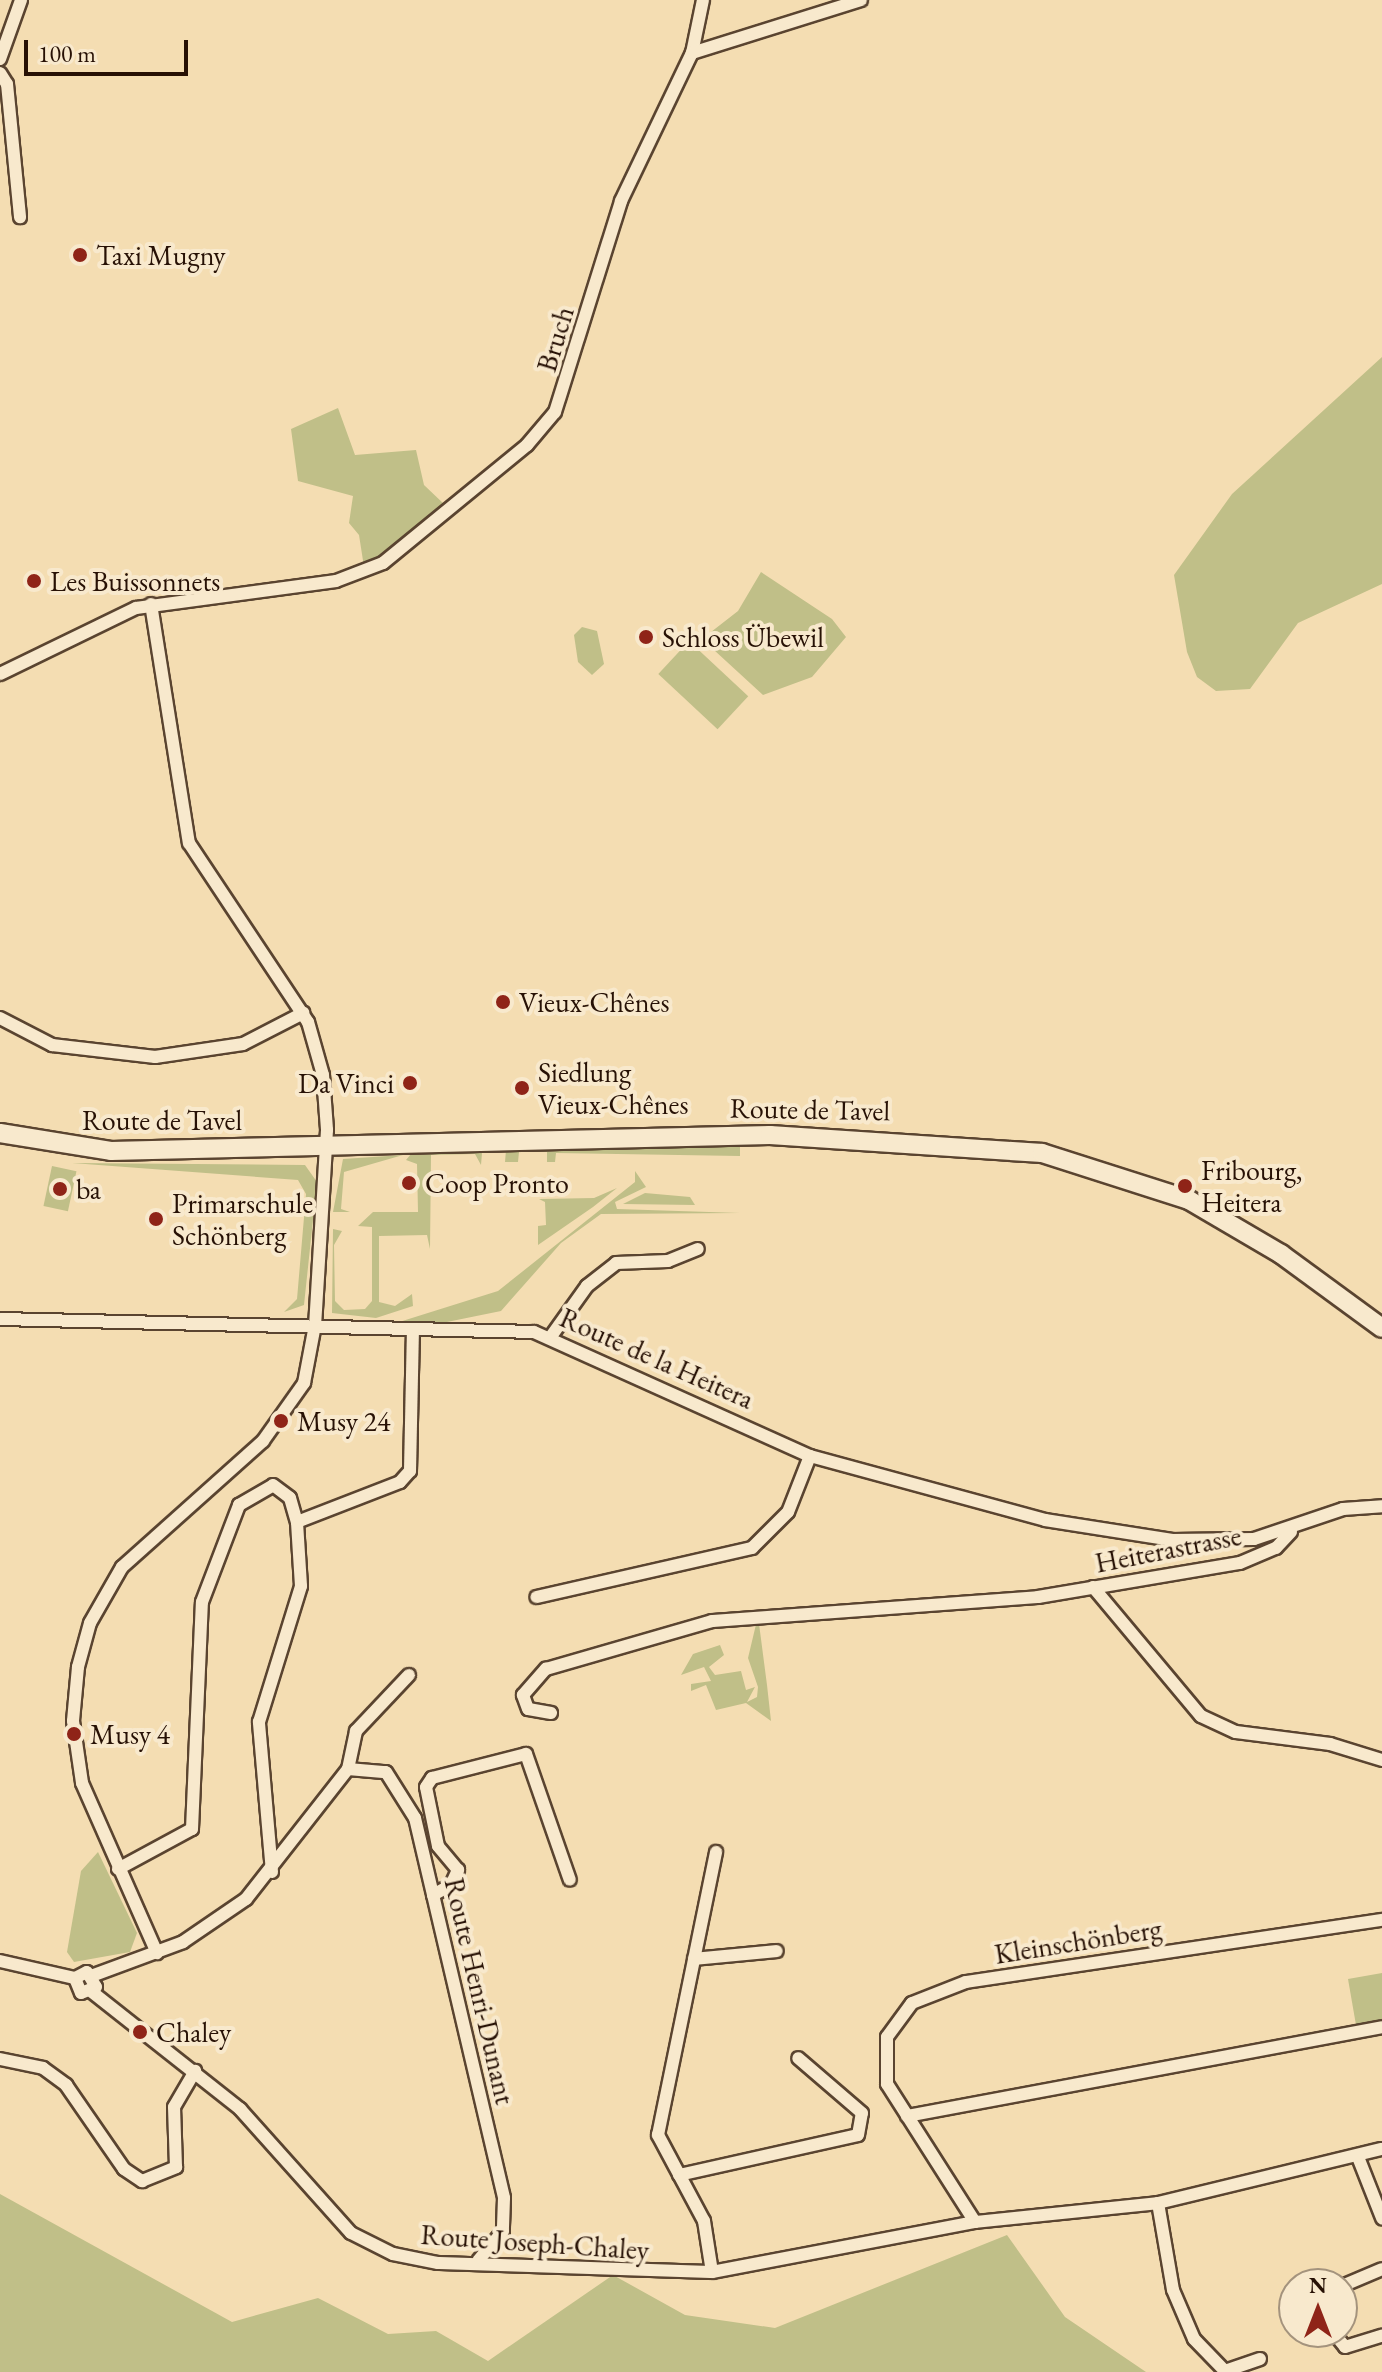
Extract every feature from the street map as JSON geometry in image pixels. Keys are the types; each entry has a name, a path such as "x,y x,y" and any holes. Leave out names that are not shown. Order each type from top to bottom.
{"main road":[{"name":"Route de Tavel","path":"0,1133 111,1151 814,1135 1042,1153 1189,1200 1281,1254 1382,1328"}],"street":[{"path":"0,59 21,0"},
{"name":"Bruch","path":"0,674 151,604 336,581 383,563 527,445 555,412 621,201 692,53 703,0"},
{"path":"692,53 724,38 861,0"},
{"path":"699,27 724,38"},
{"path":"0,73 7,84 20,217"},
{"path":"151,604 189,843 303,1013 323,1075 327,1146 315,1325 304,1383 281,1421 144,1541 90,1623 75,1685 74,1740 86,1795 157,1953"},
{"path":"0,1018 52,1045 164,1057 243,1044 303,1013"},
{"path":"552,1335 587,1286 616,1263 668,1261 698,1249"},
{"name":"Route de la Heitera","path":"0,1319 315,1325 552,1335 810,1456"},
{"path":"297,1522 400,1482 410,1471 413,1329"},
{"path":"536,1597 752,1548 788,1512 810,1456"},
{"name":"Heiterastrasse","path":"810,1456 1045,1520 1147,1537 1228,1542 1291,1532"},
{"path":"118,1869 192,1829 202,1602 239,1505 273,1485 290,1498 297,1522 301,1586 259,1722 272,1872"},
{"path":"1291,1532 1343,1509 1382,1506"},
{"name":"Heiterastrasse","path":"551,1713 528,1709 523,1695 546,1669 749,1614 951,1606 1093,1587 1240,1563 1276,1548 1291,1532"},
{"path":"1093,1587 1201,1716 1236,1732 1330,1744 1382,1760"},
{"path":"348,1769 356,1731 409,1675"},
{"path":"433,1895 451,1885 458,1870 438,1846 426,1787 432,1778 526,1754 570,1880"},
{"name":"Route Joseph-Chaley","path":"0,1961 75,1978 94,1975 157,1953 218,1922 272,1872 348,1769"},
{"name":"Route Henri-Dunant","path":"348,1769 378,1769 398,1781 433,1895 505,2210 498,2242 479,2260"},
{"path":"712,2272 710,2239 658,2135 716,1852"},
{"name":"Kleinschönberg","path":"975,2222 887,2084 887,2037 899,2016 929,1992 1382,1920"},
{"path":"694,1959 777,1951"},
{"path":"92,1992 94,1975"},
{"name":"Route Joseph-Chaley","path":"75,1978 78,1991 92,1992 240,2109 351,2233 393,2254 461,2265 479,2260 589,2272 712,2272 975,2222"},
{"path":"907,2116 1382,2027"},
{"path":"679,2175 858,2135 862,2113 798,2058"},
{"path":"0,2059 43,2068 66,2085 124,2169 142,2181 176,2167 174,2107 195,2071"},
{"path":"975,2222 1158,2203 1382,2149"},
{"path":"1358,2157 1382,2218"},
{"path":"1158,2203 1173,2290 1194,2339 1225,2371 1260,2359"},
{"path":"1358,2279 1382,2269"},
{"path":"1358,2343 1382,2336"}],"shaded area":[{"path":"1382,357 1382,584 1298,623 1250,689 1216,691 1197,677 1187,652 1174,575 1232,494"},
{"path":"338,408 355,455 416,450 424,485 445,505 364,567 359,535 349,523 353,496 298,481 291,429"},
{"path":"761,572 832,619 846,637 812,677 763,695 702,639 738,611"},
{"path":"582,627 597,631 604,664 592,675 578,662 574,635"},
{"path":"689,641 748,696 718,729 658,674"},
{"path":"740,1144 740,1156 556,1153 555,1162 547,1162 547,1152 519,1152 518,1162 505,1162 506,1150"},
{"path":"482,1153 481,1165 475,1154 431,1155 430,1249 427,1235 379,1236 379,1302 395,1306 412,1294 413,1306 376,1318 332,1313 333,1229 342,1231 334,1245 335,1301 344,1310 365,1309 372,1301 372,1227 358,1226 373,1212 418,1212 417,1164 406,1160 411,1154"},
{"path":"403,1155 344,1172 341,1209 350,1212 333,1212 343,1159"},
{"path":"72,1163 305,1165 317,1182 304,1305 284,1312 297,1299 306,1194 298,1180"},
{"name":"ba","path":"52,1166 76,1171 68,1211 43,1206"},
{"path":"635,1171 646,1187 615,1202 617,1209 740,1213 601,1214 561,1243 501,1311 442,1323 396,1323 498,1291 635,1182"},
{"path":"617,1188 538,1245 538,1226 546,1225 545,1202 539,1199 594,1198"},
{"path":"645,1193 690,1197 695,1205 623,1204"},
{"path":"758,1616 771,1721 746,1703 716,1710 706,1685 691,1691 691,1684 711,1681 704,1667 681,1675 693,1654 720,1645 724,1655 709,1667 715,1675 741,1671 746,1690 755,1687 747,1702 757,1697 758,1687 748,1658"},
{"path":"98,1852 137,1933 130,1952 74,1962 67,1952 81,1871"},
{"path":"1382,1973 1382,2020 1356,2025 1348,1979"},
{"path":"0,2194 232,2322 318,2298 388,2334 436,2331 488,2361 613,2275 685,2315 775,2328 1007,2235 1065,2317 1146,2372 0,2372"}],"place":[{"name":"Taxi Mugny","path":"80,255"},
{"name":"Les Buissonnets","path":"34,581"},
{"name":"Schloss Übewil","path":"646,637"},
{"name":"Vieux-Chênes","path":"503,1002"},
{"name":"Da Vinci","path":"410,1083"},
{"name":"Siedlung Vieux-Chênes","path":"522,1088"},
{"name":"Coop Pronto","path":"409,1183"},
{"name":"Fribourg, Heitera","path":"1185,1186"},
{"name":"ba","path":"60,1189"},
{"name":"Primarschule Schönberg","path":"156,1219"},
{"name":"Musy 24","path":"281,1421"},
{"name":"Musy 4","path":"74,1734"},
{"name":"Chaley","path":"140,2032"}]}
